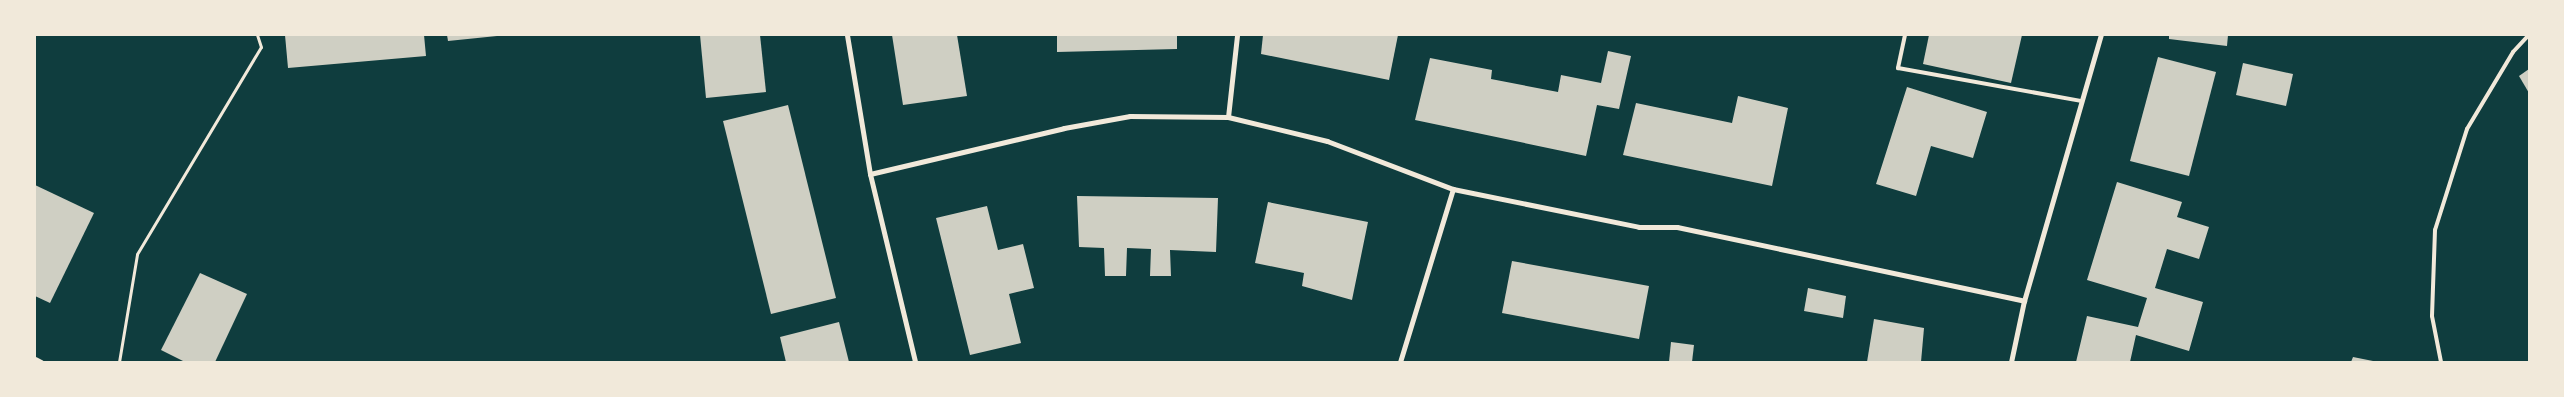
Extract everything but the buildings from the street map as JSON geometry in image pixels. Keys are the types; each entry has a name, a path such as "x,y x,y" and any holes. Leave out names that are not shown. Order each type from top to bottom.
{"street":[{"path":"847,35 870,174 915,362"},
{"path":"1228,117 1237,35"},
{"path":"2011,362 2024,301 2101,35"},
{"path":"870,174 1064,128 1130,116 1228,117 1327,141 1452,189 1639,227 1677,228 2024,301"},
{"path":"1400,362 1452,189"},
{"path":"35,359 41,362"}],"lane":[{"path":"1906,35 1898,68 2082,101"},
{"path":"2441,362 2432,316 2435,230 2467,129 2513,52 2529,35"}],"path":[{"path":"119,362 138,254 261,47 257,35"}]}
